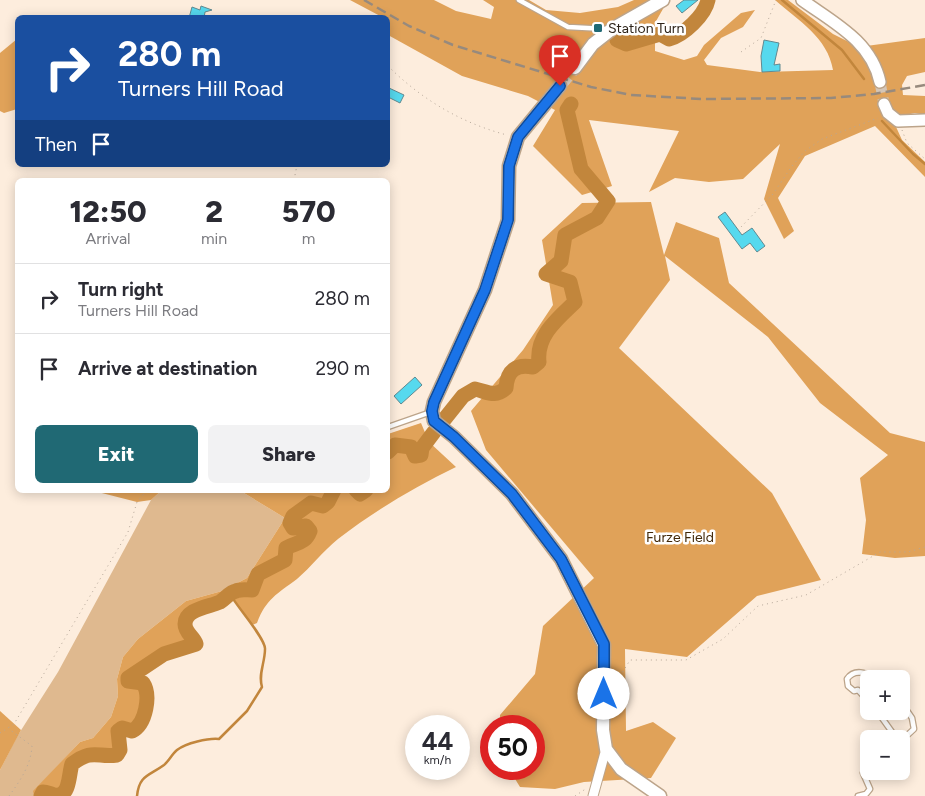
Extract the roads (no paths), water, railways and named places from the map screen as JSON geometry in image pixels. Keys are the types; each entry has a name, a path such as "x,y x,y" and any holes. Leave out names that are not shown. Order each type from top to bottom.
{"main road":[{"path":"575,68 593,44 612,30 663,0"},
{"path":"560,86 518,137 509,166 508,220 485,290 434,402 432,411 434,421 454,437 512,494 561,559 604,644 603,730 606,749 621,769 660,796"}],"street":[{"path":"802,0 861,43 874,63 880,82"},
{"path":"886,108 902,122 925,120"},
{"path":"593,796 606,749"}],"lane":[{"path":"520,0 568,27 612,30"},
{"path":"390,426 432,411"},
{"path":"860,672 850,675 846,682 854,691 858,690 860,692"},
{"path":"910,715 914,728 910,732"},
{"path":"858,796 866,794 870,789 866,780"}],"waterway":[{"path":"617,40 626,44 660,34 669,39 675,37 693,24 703,12 708,0"},
{"path":"782,0 842,50 864,79"},
{"path":"443,421 463,396 475,389 498,393 506,388 510,373 522,366 533,367 539,362 539,353 544,336 575,302 570,282 546,274 561,261 565,235 597,218 608,201 581,169 567,110 571,104"},
{"path":"882,121 925,164"},
{"path":"390,450 395,445 411,447 415,456 421,455 422,448 434,432"},
{"path":"41,796 43,792 56,795 62,794 67,787 72,764 79,759 90,755 117,755 120,750 118,731 122,728 132,731 141,722 146,709 147,695 143,683 128,681 128,678 164,654 196,644 185,627 186,619 189,615 198,609 220,602 234,592 252,590 258,574 285,560 286,548 303,541 308,535 310,531 306,526 293,528 290,523 293,516 311,503 323,506 328,502 332,493"},
{"path":"137,796 142,780 164,765 177,750 197,741 219,739 247,711 262,687 264,644 230,594"}],"tunnel":[{"path":"560,86 575,68"},
{"path":"880,82 884,104"}],"railway":[{"path":"364,0 390,15"},
{"path":"390,15 409,26 453,45 591,87 631,95 702,99 831,98 874,94 925,85"}],"place":[{"name":"Station Turn","path":"598,28"}],"park label":[{"name":"Furze Field","path":"680,537"}]}
